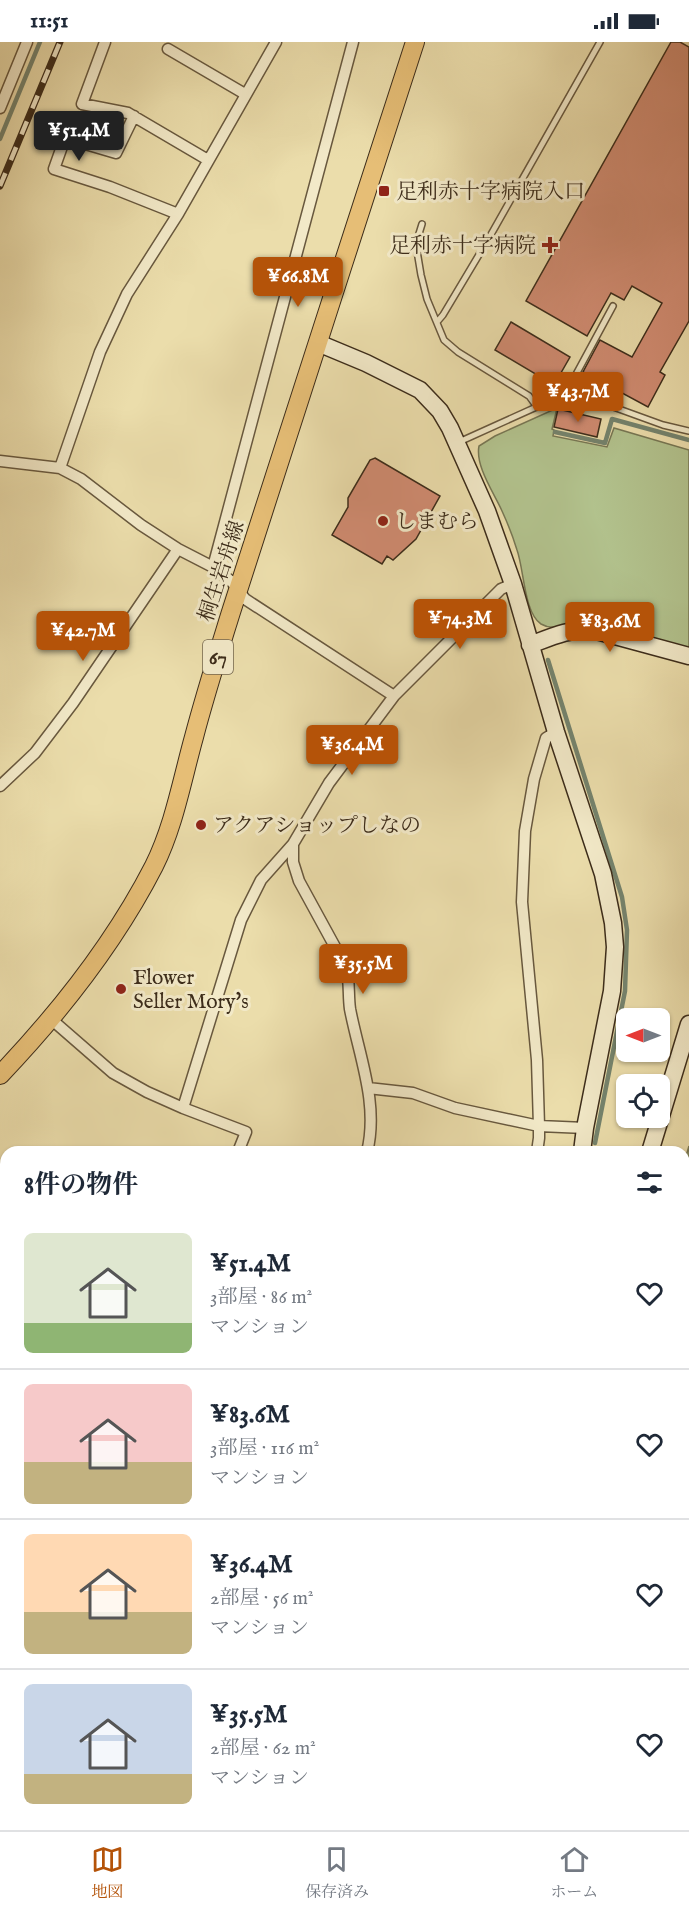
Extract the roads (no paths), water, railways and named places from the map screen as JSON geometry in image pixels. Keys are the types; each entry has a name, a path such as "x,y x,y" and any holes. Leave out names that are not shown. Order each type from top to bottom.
{"main road":[{"name":"桐生岩舟線","path":"0,1075 51,1019 105,949 155,863 167,834 238,591 415,42"}],"street":[{"path":"0,108 27,42"},
{"path":"105,42 82,104 128,113 208,160"},
{"path":"60,468 100,352 122,304 178,214 276,42"},
{"path":"213,567 353,42"},
{"path":"168,49 245,94"},
{"path":"134,116 116,153 64,138 54,169 110,187 178,214"},
{"path":"318,344 366,363 420,390 440,411 457,443 498,538 556,732 603,874 614,923 612,991 583,1146"},
{"path":"0,460 60,468 81,479 141,525 178,549 213,567 232,582 245,599 394,696"},
{"path":"0,786 35,753 73,703 178,549"},
{"path":"183,1108 241,920 261,880 293,844 329,783 394,696 501,589 513,584"},
{"path":"530,645 570,630 582,629 689,656"},
{"path":"537,1146 537,1060 522,902 525,831 534,779 546,738 556,732"},
{"path":"293,844 293,862 299,880 346,967 350,1006 372,1115 369,1146"},
{"path":"51,1019 113,1073 183,1108 246,1132 240,1146"},
{"path":"652,1146 689,1024"},
{"path":"368,1088 413,1094 455,1108 539,1126 585,1128"}],"lane":[{"path":"436,322 443,315 489,238 600,42"},
{"path":"422,224 417,251 427,299 447,344 530,396 537,407"},
{"path":"572,394 573,380 613,306"},
{"path":"457,443 563,395 572,394 663,425 689,431"}],"waterway":[{"path":"0,139 40,42"},
{"path":"555,432 605,443 612,419 689,440"},
{"path":"548,660 622,897 627,930 625,991 595,1143"}],"railway":[{"path":"0,186 60,42"}],"place":[{"name":"足利赤十字病院入口","path":"384,191"},
{"name":"足利赤十字病院","path":"550,245"},
{"name":"しまむら","path":"383,521"},
{"name":"アクアショップしなの","path":"201,825"},
{"name":"Flower Seller Mory's","path":"121,989"}]}
